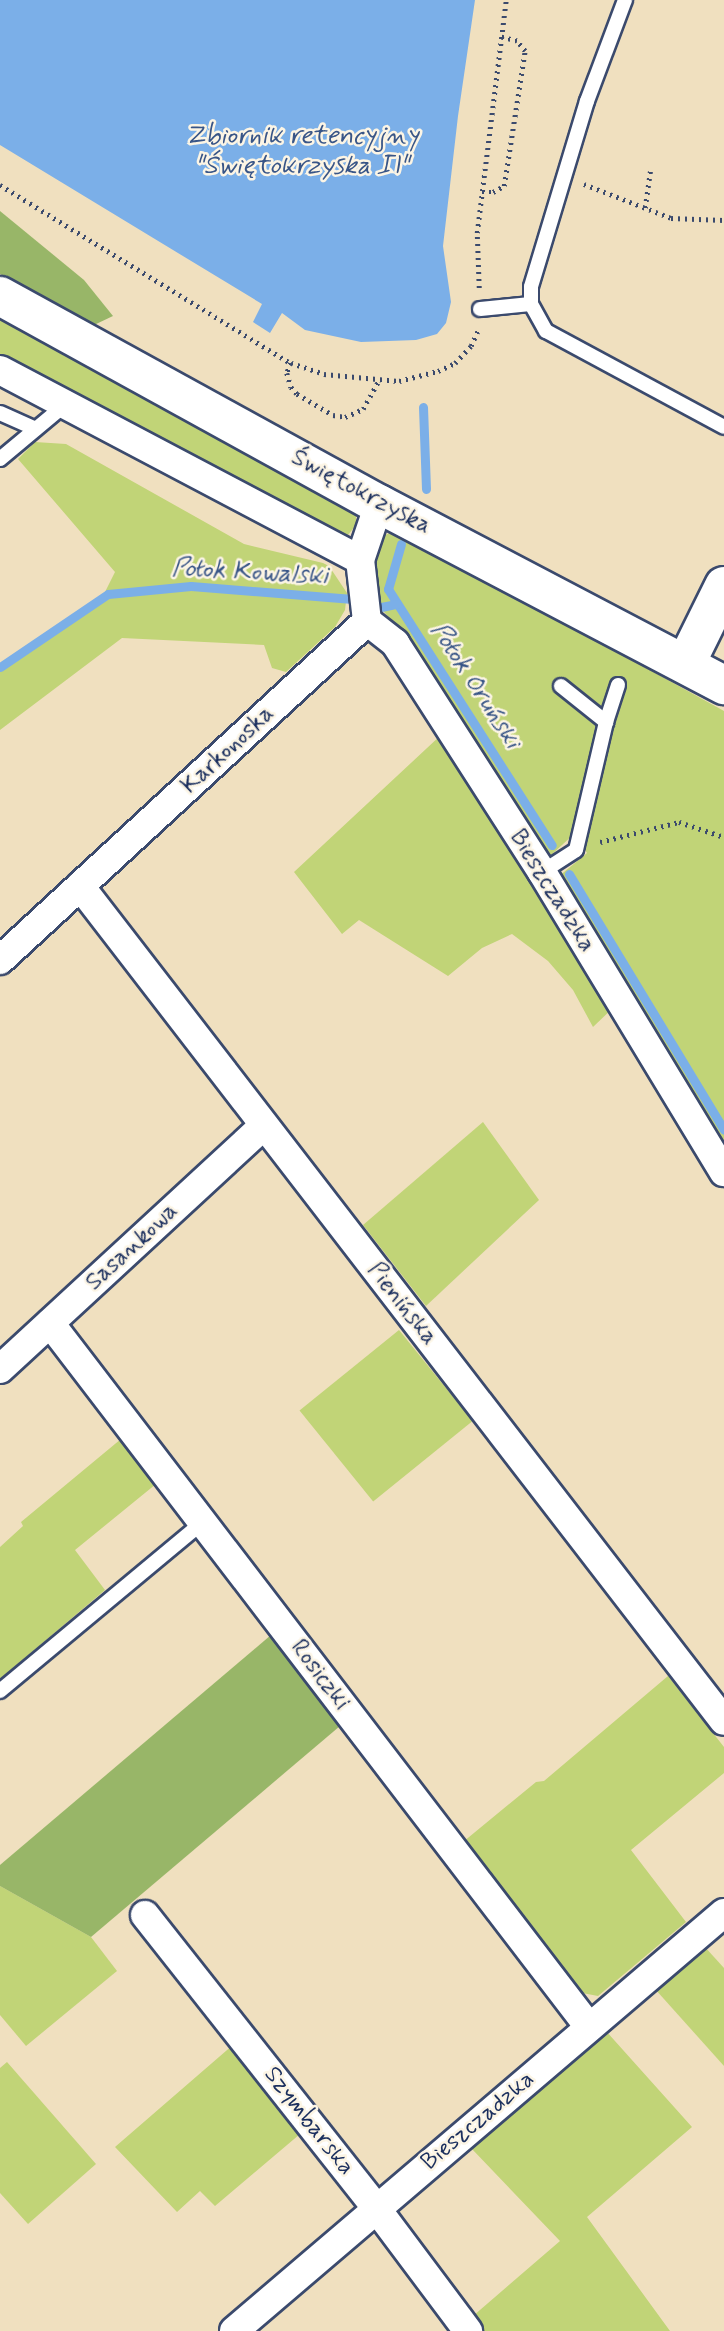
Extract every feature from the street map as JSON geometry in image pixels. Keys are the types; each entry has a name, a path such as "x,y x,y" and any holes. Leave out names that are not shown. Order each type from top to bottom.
{"main road":[{"name":"Świętokrzyska","path":"0,296 379,504 724,685"},
{"path":"686,663 724,586"}],"street":[{"path":"0,370 360,560"},
{"path":"367,621 360,560 379,504"},
{"name":"Bieszczadzka","path":"367,621 395,643 542,872 724,1171"},
{"name":"Karkonoska","path":"0,960 367,621"},
{"name":"Pienińska","path":"80,886 724,1721"},
{"name":"Sasankowa","path":"0,1369 264,1125"},
{"name":"Rosiczki","path":"50,1323 589,2027"},
{"name":"Bieszczadzka","path":"234,2331 724,1913"},
{"name":"Szymbarska","path":"145,1915 376,2208 468,2331"}],"lane":[{"path":"625,0 583,114 531,287 531,304 546,331 724,428"},
{"path":"480,309 531,304"},
{"path":"0,459 66,404"},
{"path":"0,413 36,429"},
{"path":"542,872 576,850 606,722 618,685"},
{"path":"561,686 606,722"},
{"path":"0,1691 203,1522"}],"path":[{"path":"0,185 290,363 324,373 399,381 455,363 475,338 480,309 477,233 506,0"},
{"path":"482,192 493,192 504,186 525,51 517,41 501,37"},
{"path":"645,208 650,171"},
{"path":"580,183 671,218 724,220"},
{"path":"290,363 287,373 291,387 297,394 333,415 345,417 363,409 379,380"},
{"path":"576,850 679,822 724,837"}],"green space":[{"path":"0,211 84,280 113,316 94,325 0,274"},
{"path":"0,315 356,513 356,525 348,535 325,532 0,358"},
{"path":"35,442 66,444 244,544 329,566 347,593 345,610 335,627 286,672 272,668 264,645 122,638 0,730 0,669 102,598 115,572 18,459"},
{"path":"396,530 724,711 724,1152 558,877 587,853 574,834 550,856 544,855 394,623 384,612 374,592 377,551 381,537"},
{"path":"441,735 615,1006 593,1027 573,990 548,961 512,934 482,948 448,976 359,920 342,934 294,872"},
{"path":"483,1122 539,1200 426,1306 363,1225"},
{"path":"399,1330 473,1421 373,1501 300,1411"},
{"path":"121,1439 156,1484 75,1550 105,1590 0,1679 0,1547 23,1526 21,1522"},
{"path":"271,1635 340,1726 91,1937 0,1886 0,1865"},
{"path":"668,1676 724,1747 724,1773 631,1850 686,1922 598,1996 577,1992 463,1842 536,1782 544,1781"},
{"path":"0,1886 91,1937 117,1971 26,2046 0,2015"},
{"path":"704,1946 724,1968 724,2066 655,1989"},
{"path":"606,2031 692,2127 587,2217 670,2331 484,2331 473,2316 560,2241 472,2149"},
{"path":"234,2044 300,2134 215,2206 200,2191 177,2212 115,2147"},
{"path":"7,2062 96,2164 28,2224 0,2193 0,2068"}],"water":[{"name":"Zbiornik retencyjny \"Świętokrzyska II\"","path":"0,0 475,0 443,246 451,302 446,323 437,334 416,340 361,342 305,330 282,313 270,333 253,322 262,304 0,145"}],"waterway":[{"name":"Potok Oruński","path":"423,407 426,489"},
{"name":"Potok Oruński","path":"401,544 388,589 552,845"},
{"name":"Potok Kowalski","path":"0,667 108,594 191,586 352,599"},
{"name":"Potok Kowalski","path":"381,607 397,604"},
{"name":"Potok Oruński","path":"569,874 724,1130"}]}
